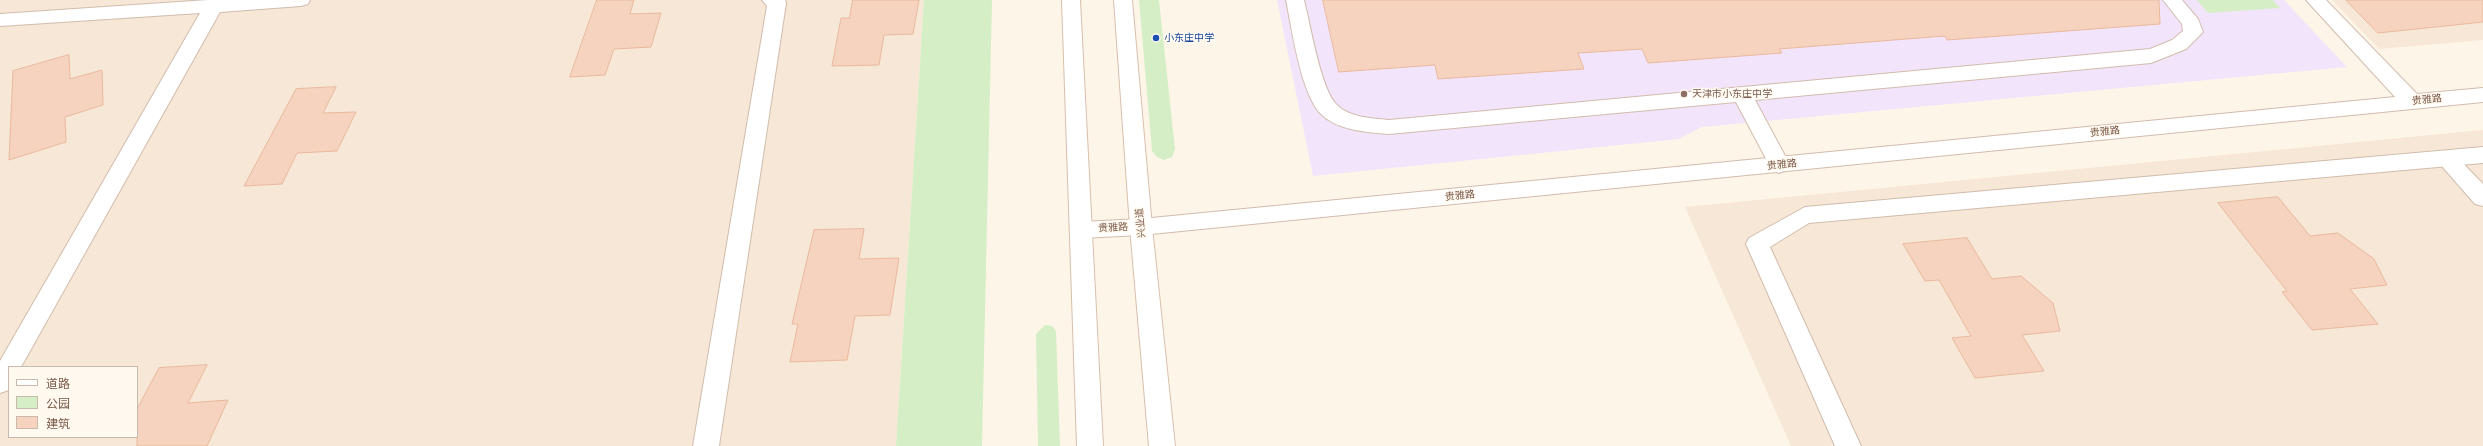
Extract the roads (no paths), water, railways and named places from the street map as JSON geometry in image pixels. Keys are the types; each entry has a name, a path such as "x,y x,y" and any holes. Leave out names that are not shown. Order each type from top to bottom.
{"street":[{"path":"0,20 215,3 300,0"},
{"path":"706,446 777,3 771,0"},
{"path":"1071,0 1082,230 1090,446"},
{"name":"兴业道","path":"1123,0 1141,227 1162,446"},
{"path":"1295,0 1319,95 1328,110 1346,120 1389,127 2151,56 2170,51 2186,42 2194,32 2191,23 2172,0"},
{"path":"2316,0 2412,102"},
{"path":"10,366 215,3"},
{"path":"1742,94 1780,165"},
{"name":"贵雅路","path":"1082,230 1141,227 2483,95"},
{"path":"1848,446 1757,244 1804,215 2483,155"},
{"path":"2447,159 2483,198"},
{"path":"0,383 8,369"}],"place":[{"name":"小东庄中学","path":"1156,38"},
{"name":"天津市小东庄中学","path":"1684,94"}]}
